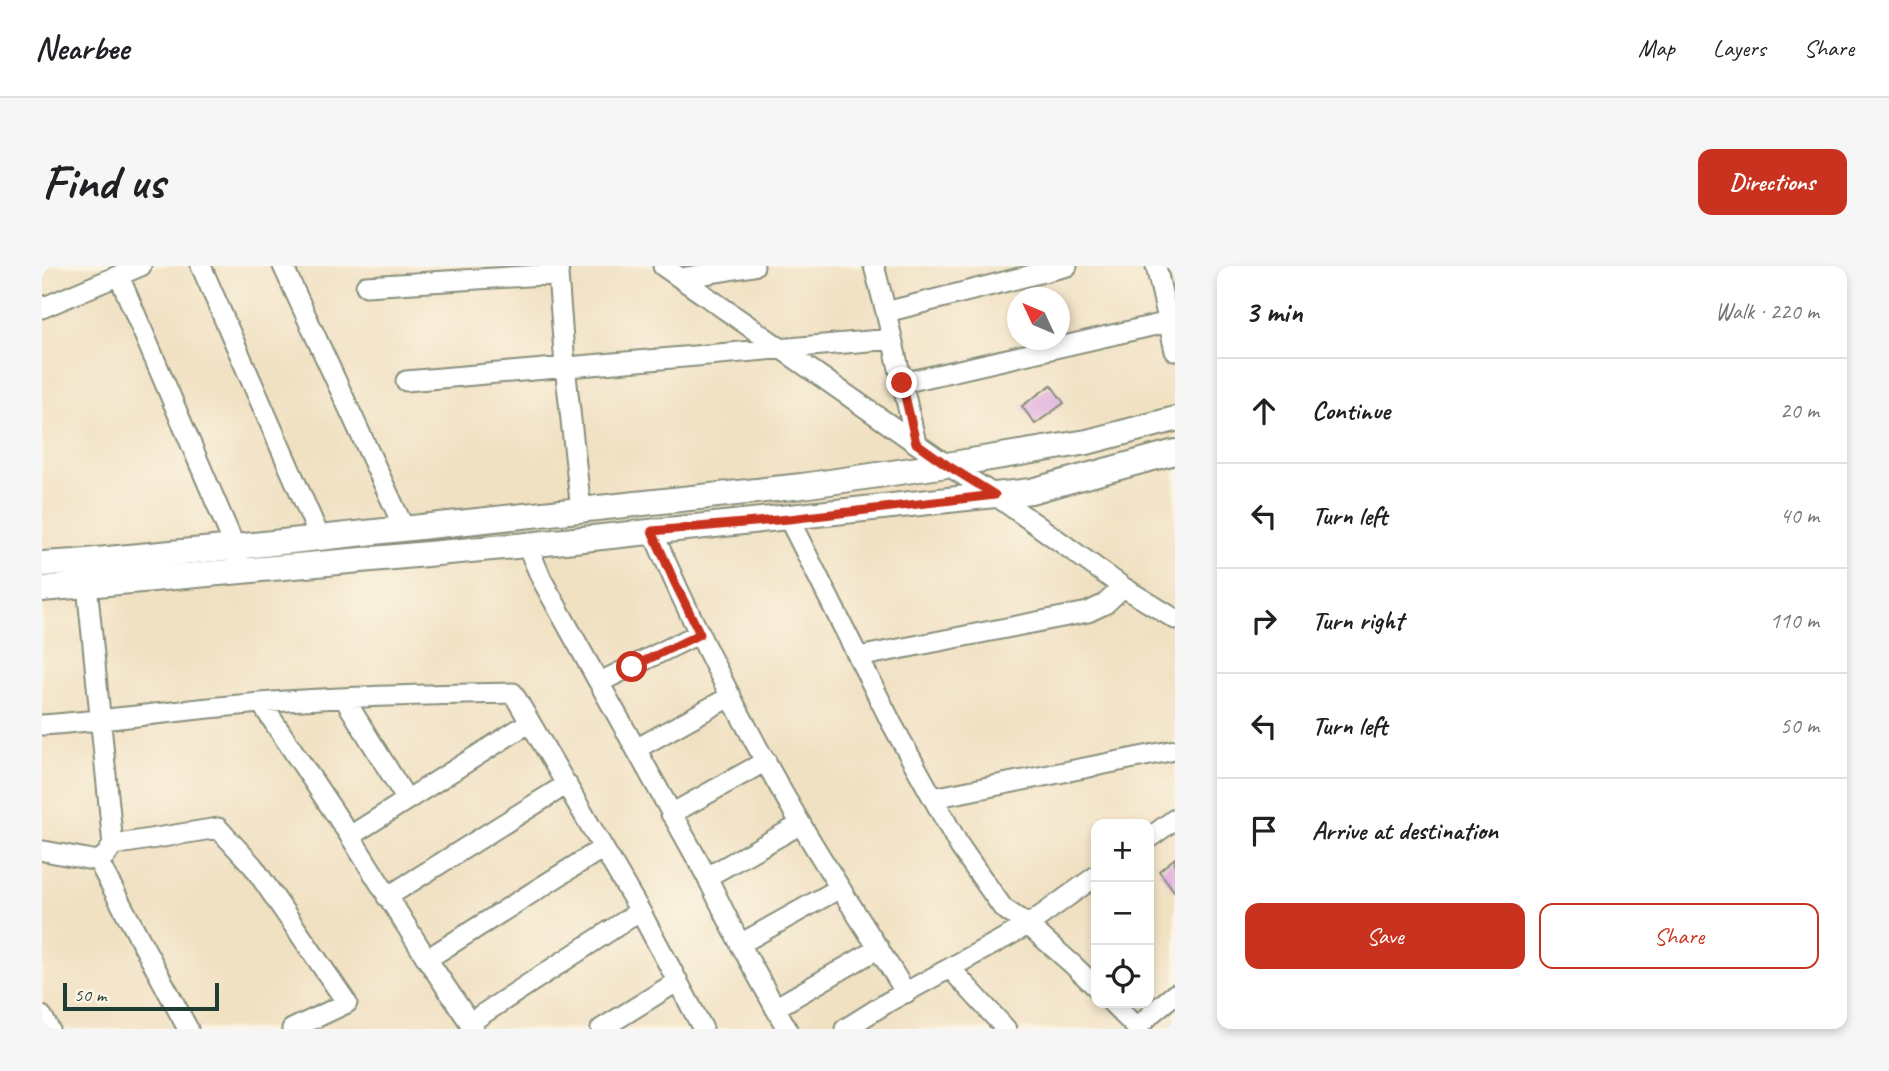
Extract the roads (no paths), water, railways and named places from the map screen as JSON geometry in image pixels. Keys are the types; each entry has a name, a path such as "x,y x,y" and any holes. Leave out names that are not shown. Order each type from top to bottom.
{"street":[{"path":"42,308 141,266"},
{"path":"201,266 320,538"},
{"path":"283,266 404,528"},
{"path":"663,266 947,465 995,495 1122,587 1173,615"},
{"path":"681,278 754,266"},
{"path":"874,266 916,443"},
{"path":"886,313 1068,266"},
{"path":"1156,266 1175,351"},
{"path":"366,286 558,270 565,366 582,510"},
{"path":"119,276 235,547 240,571"},
{"path":"902,383 1169,323"},
{"path":"406,381 892,339"},
{"path":"42,564 235,547 802,486 1087,442 1175,419"},
{"path":"42,589 527,545 1031,491 1175,452"},
{"path":"789,519 892,724 960,847 1003,908 1028,925 1091,982"},
{"path":"652,531 700,634 766,761 801,824 906,993"},
{"path":"527,545 542,580 707,877 787,1029"},
{"path":"44,851 98,861 113,845 87,585"},
{"path":"858,657 1088,612 1105,604 1122,587"},
{"path":"600,682 700,634"},
{"path":"42,725 261,703 513,693 640,911 703,1029"},
{"path":"636,749 731,696"},
{"path":"344,698 407,800"},
{"path":"261,703 350,836 471,1026 640,911"},
{"path":"350,836 530,722"},
{"path":"933,798 1175,750"},
{"path":"671,814 766,761"},
{"path":"387,897 567,784"},
{"path":"1154,834 1175,819"},
{"path":"707,877 801,824"},
{"path":"113,845 218,828 253,866 347,1003 292,1029"},
{"path":"426,959 603,848"},
{"path":"98,861 188,1029"},
{"path":"847,1028 1028,925 1091,880"},
{"path":"740,944 840,888"},
{"path":"775,1008 879,948"},
{"path":"950,968 1006,1029"},
{"path":"601,1029 678,981"},
{"path":"1117,1008 1137,1028 1175,994"},
{"path":"42,1016 49,1029"}]}
